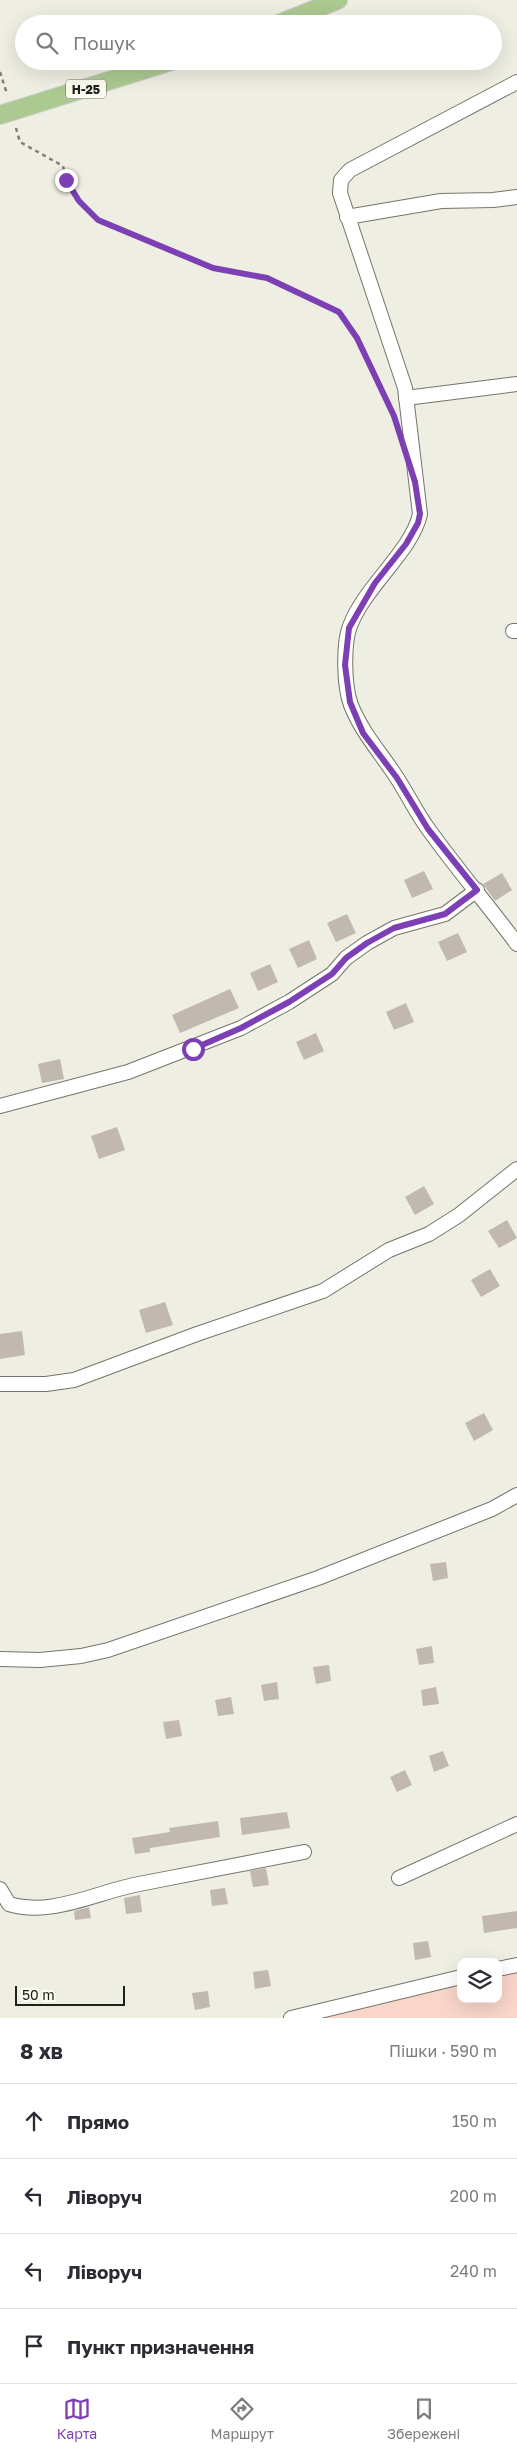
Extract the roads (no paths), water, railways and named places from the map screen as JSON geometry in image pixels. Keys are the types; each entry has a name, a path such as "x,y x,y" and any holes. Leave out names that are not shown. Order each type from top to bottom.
{"main road":[{"path":"300,15 338,0"},
{"name":"Н-25","path":"0,115 143,70"}],"street":[{"path":"517,82 350,170 341,180 340,193 405,388 420,514 418,523 406,544 370,590 349,628 345,665 350,702 363,733 397,778 428,829 517,944"},
{"path":"347,217 441,201 494,200 517,197"},
{"path":"406,398 517,384"},
{"path":"0,1106 128,1072 241,1028 289,1002 332,974 346,958 367,943 394,928 445,914 477,890"},
{"path":"0,1384 46,1384 74,1380 322,1290 389,1250 429,1234 459,1215 517,1169"},
{"path":"0,1659 40,1660 82,1656 146,1638 318,1578 492,1509 517,1495"},
{"path":"399,1878 517,1824"},
{"path":"0,1889 9,1904 23,1908 44,1908 136,1884 304,1852"},
{"path":"502,1968 517,1965"},
{"path":"291,2018 457,1977"}]}
